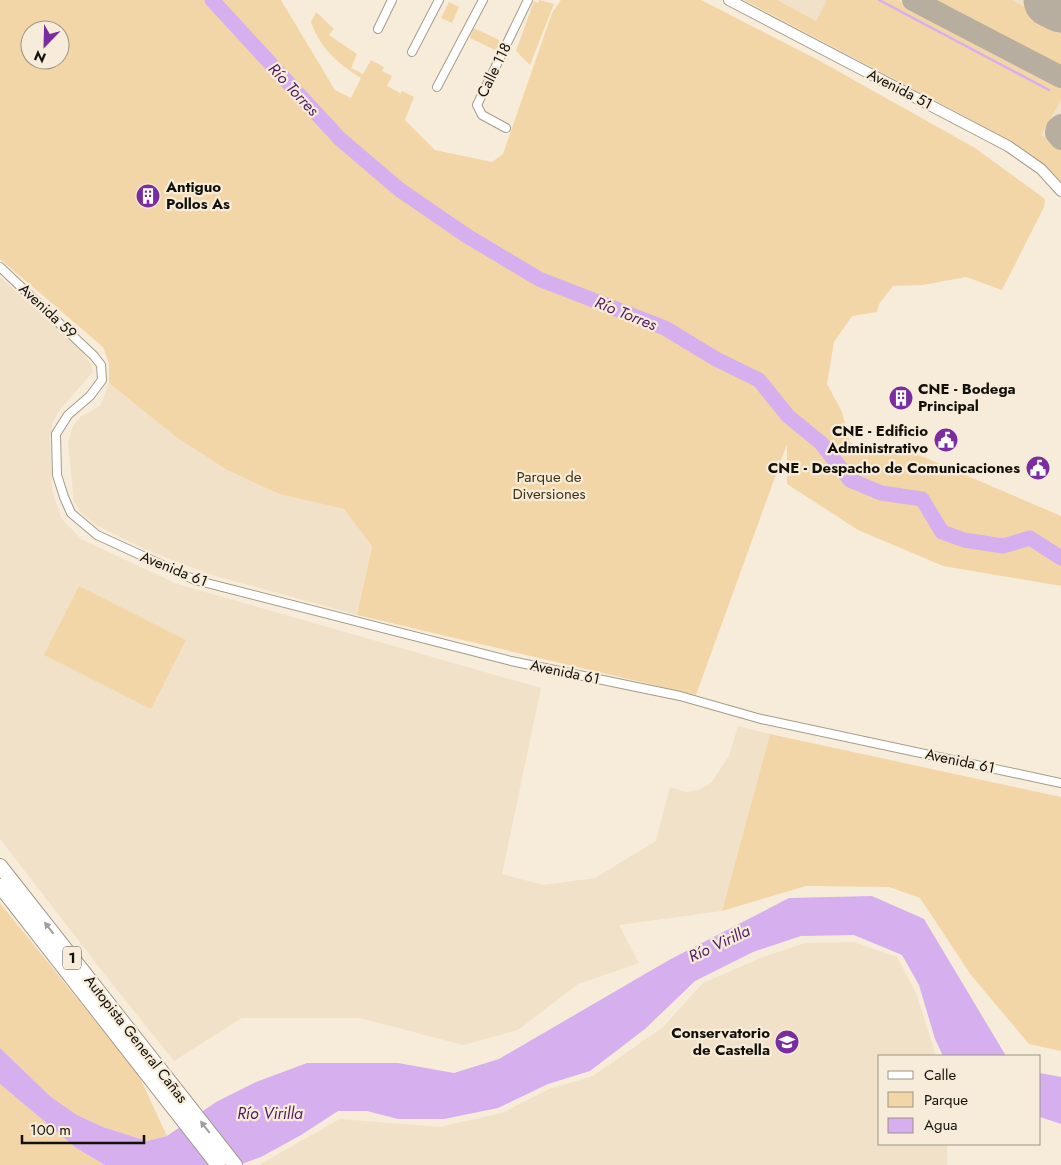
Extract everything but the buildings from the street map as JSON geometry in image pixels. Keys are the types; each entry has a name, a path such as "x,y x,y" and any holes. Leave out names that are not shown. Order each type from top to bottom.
{"highway":[{"name":"Autopista General Cañas","path":"0,866 139,1054 218,1165"},
{"name":"Autopista General Cañas","path":"0,886 139,1054 235,1165"}],"main road":[{"name":"Avenida 51","path":"729,0 1000,142 1041,170 1061,191"}],"street":[{"path":"378,29 392,0"},
{"path":"412,52 439,0"},
{"path":"438,88 484,0"},
{"name":"Calle 118","path":"506,128 482,115 477,105 528,0"},
{"name":"Avenida 59","path":"0,268 94,356"},
{"name":"Avenida 61","path":"94,356 101,365 102,380 90,396 68,416 56,434 57,475 71,513 104,538 195,580 511,661 680,696 761,719 1061,783"}],"shaded area":[{"path":"757,0 1061,0 1061,169"},
{"path":"0,277 80,349 91,364 93,372 59,411 53,422 50,438 52,490 61,518 81,539 177,584 541,688 502,874 543,885 595,878 656,841 670,787 686,792 698,790 711,783 729,756 738,726 770,734 722,911 619,925 639,963 578,984 518,1030 463,1045 360,1018 242,1018 174,1061 0,839"},
{"path":"109,383 176,437 227,470 279,494 344,509 372,545 357,615 212,575 146,550 98,526 82,514 74,502 68,442 73,426 80,417 100,406"},
{"name":"Conservatorio de Castella","path":"854,942 897,957 916,993 936,1055 878,1055 878,1145 947,1145 947,1165 259,1165 340,1119 439,1127 502,1113 549,1089 593,1076 663,1027 703,983 763,957 805,943"}],"green space":[{"name":"Parque de Diversiones","path":"0,0 281,0 335,90 351,98 361,78 337,61 319,40 311,22 316,12 334,29 329,35 357,54 351,68 363,74 371,60 384,67 382,71 392,76 387,86 400,93 398,98 402,91 414,97 405,120 435,150 492,162 503,154 552,13 561,0 701,0 820,61 975,148 1045,199 1044,207 1002,290 966,277 923,285 893,286 879,304 877,312 852,316 834,342 827,384 842,412 850,442 855,446 905,449 1061,516 1061,586 943,566 858,530 787,484 787,444 696,695 357,615 372,546 344,509 279,494 227,470 176,437 109,383 109,363 103,347 0,259"},
{"path":"539,0 554,4 530,65 516,51 534,1 538,3"},
{"path":"744,0 777,0 816,21 827,0 897,0 1061,84 1061,100 1041,135 1061,146 1061,182 1028,154 966,117"},
{"path":"928,0 1012,0 1061,26 1061,69"},
{"path":"449,2 459,7 452,23 441,18"},
{"path":"473,29 499,40 499,52 470,38"},
{"path":"79,586 186,640 151,709 44,655"},
{"path":"770,734 1061,797 1061,1051 1029,1044 971,975 920,898 889,887 806,886 722,911"},
{"path":"0,903 138,1074 167,1136 147,1141 103,1127 77,1115 51,1097 0,1048"},
{"path":"0,1084 76,1148 105,1165 0,1165"}],"water":[{"name":"Río Virilla","path":"872,896 924,919 1005,1055 943,1055 935,1039 919,985 902,955 854,935 801,936 753,952 695,981 645,1029 590,1071 548,1084 498,1108 444,1119 398,1119 367,1111 338,1111 301,1135 261,1157 239,1165 105,1165 76,1148 0,1084 0,1048 51,1097 77,1115 103,1127 147,1141 167,1136 216,1102 256,1082 307,1063 398,1063 454,1073 499,1059 669,960 789,898"},
{"path":"1041,1073 1061,1077 1061,1124 1041,1117"}],"waterway":[{"name":"Río Torres","path":"212,0 340,139 400,190 467,236 539,279 665,328 716,359 759,380 788,416 821,443 850,480 881,493 922,499 942,532 964,540 1003,546 1030,538 1061,558"},
{"path":"879,0 1049,90"}],"taxiway":[{"path":"913,0 1061,77"},
{"path":"1061,125 1057,128 1056,133 1061,139"}],"runway":[{"path":"1051,0 1061,5"}],"place":[{"name":"Antiguo Pollos As","path":"148,196"},
{"name":"CNE - Bodega Principal","path":"901,398"},
{"name":"CNE - Edificio Administrativo","path":"946,440"},
{"name":"CNE - Despacho de Comunicaciones","path":"1038,468"},
{"name":"Conservatorio de Castella","path":"787,1042"}]}
